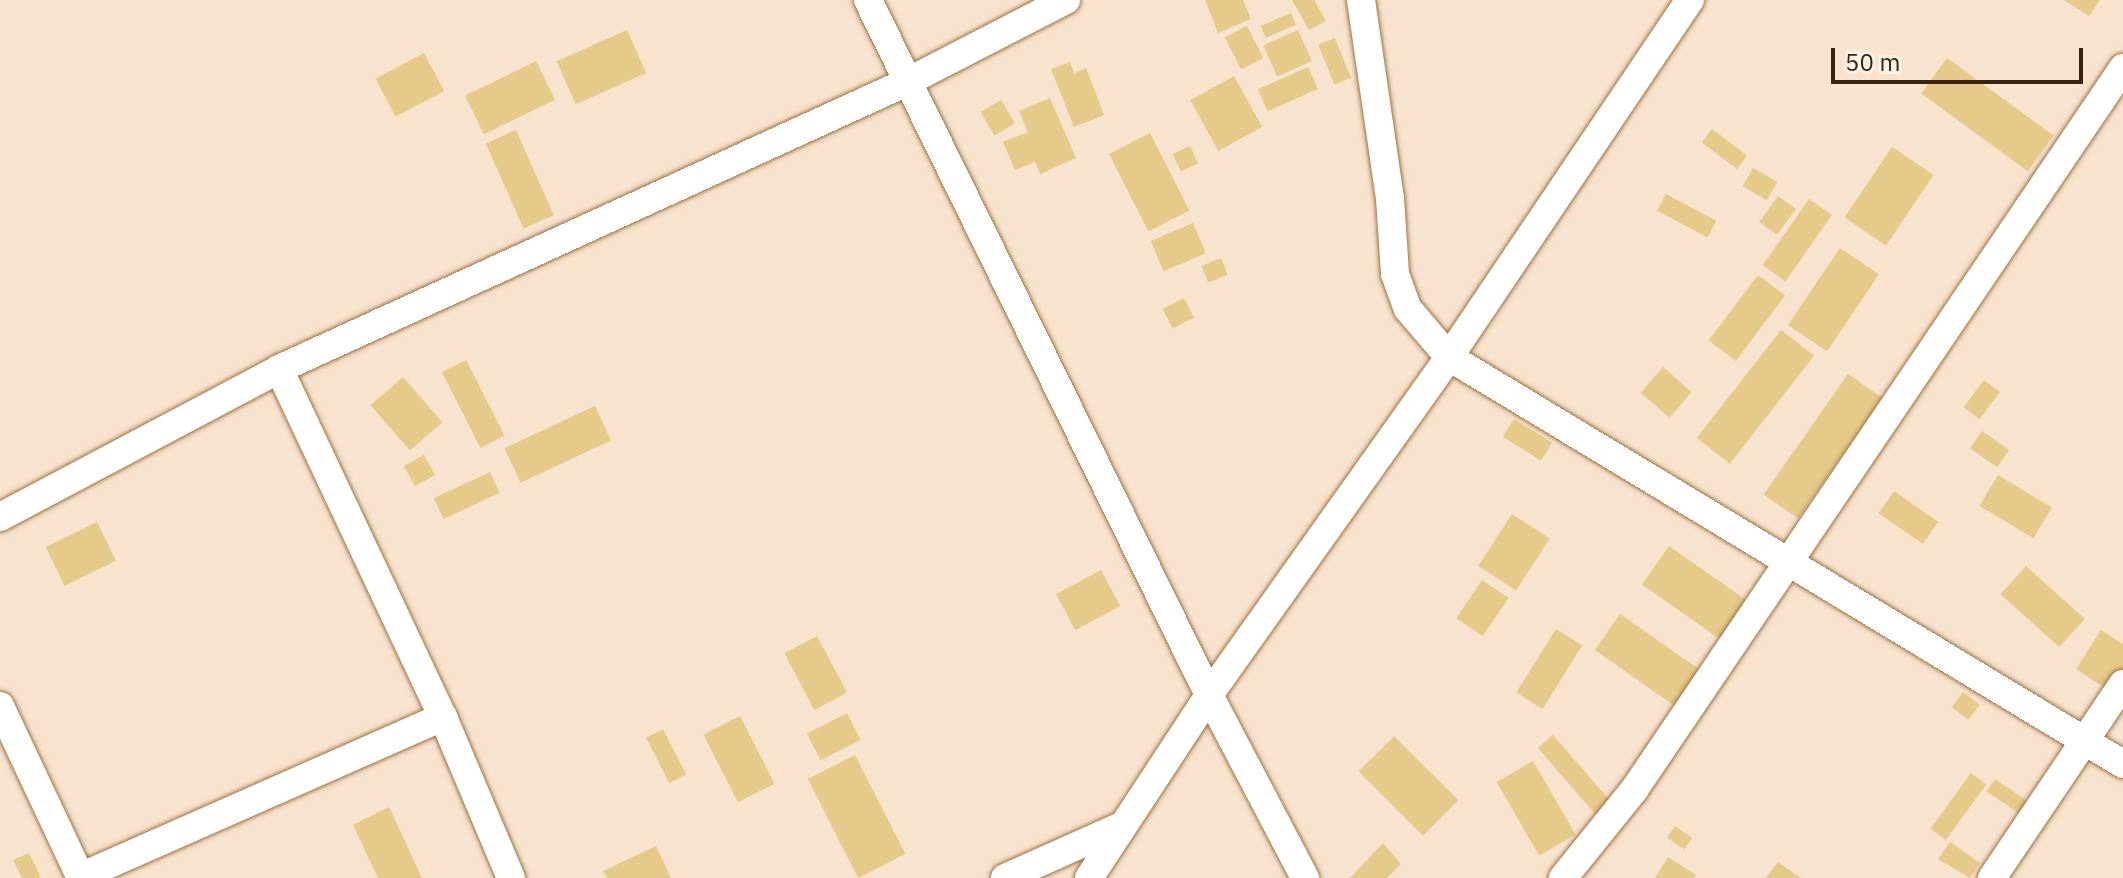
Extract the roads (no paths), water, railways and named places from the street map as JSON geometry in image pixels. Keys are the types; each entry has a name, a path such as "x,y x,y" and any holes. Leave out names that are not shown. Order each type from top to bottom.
{"street":[{"path":"868,0 1209,695 1305,878"},
{"path":"0,517 279,369 907,82 1066,0"},
{"path":"1361,0 1388,182 1395,274 1408,309 1449,357 2123,764"},
{"path":"1089,878 1119,827 1209,695 1449,357 1690,0"},
{"path":"1563,878 1634,790 2123,68"},
{"path":"279,369 443,717 511,878"},
{"path":"1992,878 2123,684"},
{"path":"0,706 80,877 443,717"},
{"path":"1005,878 1119,827"}]}
